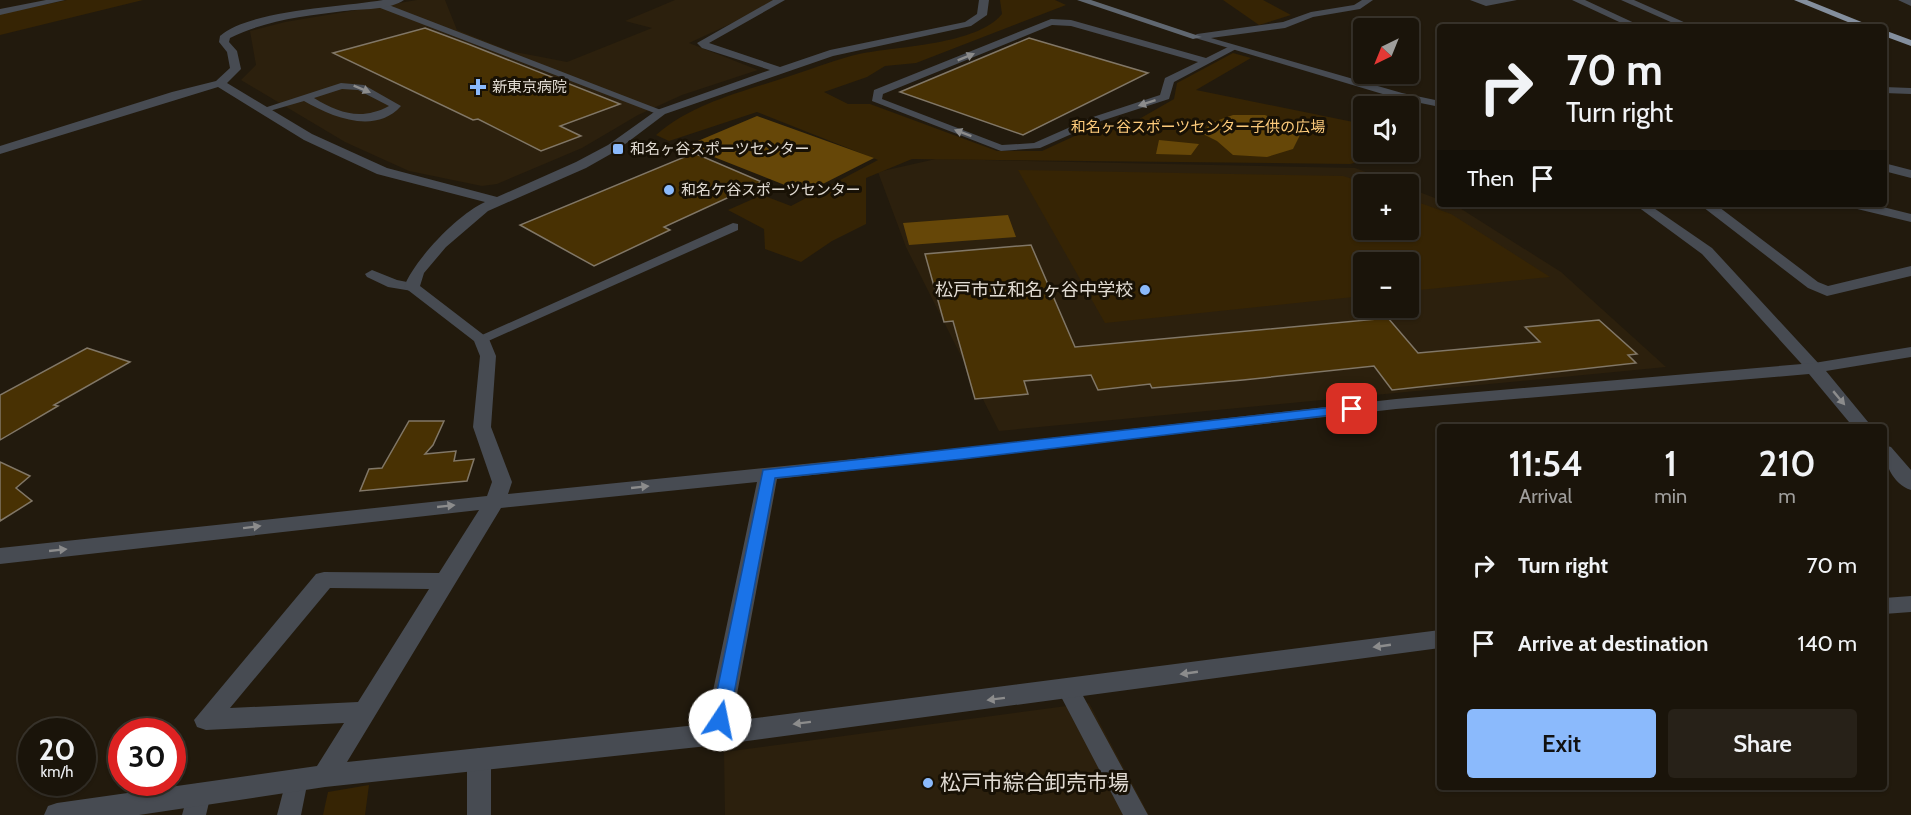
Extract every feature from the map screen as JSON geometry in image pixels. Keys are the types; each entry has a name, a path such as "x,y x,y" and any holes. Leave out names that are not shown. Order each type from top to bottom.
{"highway":[{"path":"1799,0 1861,24"},
{"path":"1887,34 1911,44"}],"street":[{"path":"0,12 60,0"},
{"path":"0,150 220,82 237,69 232,51 224,42 225,36 234,31 280,19 399,0"},
{"path":"779,70 702,43 780,0"},
{"path":"325,776 495,501 502,482 483,427 488,356 481,339 412,286 417,272 461,224 497,201 602,153 661,112 830,53 968,24 982,15 985,9 984,0"},
{"path":"1082,0 1233,48 1400,96 1437,103"},
{"path":"1095,5 1110,0"},
{"path":"1197,37 1286,25 1311,15 1357,7 1368,0"},
{"path":"1475,0 1486,3 1512,0"},
{"path":"1577,0 1631,24"},
{"path":"1626,0 1683,24"},
{"path":"1903,0 1911,3"},
{"path":"1618,18 1629,15 1658,14"},
{"path":"220,82 308,137 382,171 497,201"},
{"path":"1887,90 1911,91"},
{"path":"1710,207 1813,285 1827,291 1911,271"},
{"path":"1866,207 1911,218"},
{"path":"0,556 495,501 963,454 1396,404 1814,368 1911,352"},
{"path":"1814,368 1861,424"},
{"path":"1887,455 1911,483"},
{"path":"717,734 768,474"},
{"path":"363,712 206,720 324,580 444,581"},
{"path":"1887,606 1911,604"},
{"path":"57,815 196,805 296,780 325,776 717,734 1437,639"}],"lane":[{"path":"378,4 661,112"},
{"path":"1207,61 1071,23 1051,22 878,93 877,101 1001,148 1036,146 1097,119 1165,97 1169,80 1207,61 1233,48"},
{"path":"266,109 306,97 351,85 396,106 390,111 350,120 339,117 306,97"},
{"path":"1887,168 1911,174"},
{"path":"1644,207 1707,251 1814,368"},
{"path":"481,339 733,227"},
{"path":"372,274 393,284 412,286"},
{"path":"1068,689 1136,815"},
{"path":"479,758 479,815"},
{"path":"289,815 296,780"}],"shaded area":[{"name":"新東京病院","path":"417,0 445,0 457,30 510,51 567,62 652,28 625,21 675,0 773,0 767,7 689,43 758,70 682,95 638,115 582,148 497,184 482,186 409,171 345,142 241,80 256,65 250,31 285,22"},
{"path":"1233,115 1265,115 1302,131 1293,149 1267,157 1233,155 1217,141 1201,133 1213,122"},
{"path":"757,116 874,158 805,193 686,146"},
{"path":"1159,140 1199,144 1191,155 1156,154"},
{"name":"松戸市立和名ヶ谷中学校","path":"936,159 1355,168 1371,174 1353,174 1353,240 1419,240 1419,192 1437,199 1437,207 1458,207 1561,272 1666,367 999,431 906,247 878,172"},
{"path":"1008,215 1016,237 909,245 903,223"},
{"name":"松戸市綜合卸売市場","path":"1089,703 1149,815 725,815 724,752"}],"green space":[{"path":"67,0 143,0 0,35 0,14"},
{"name":"和名ヶ谷スポーツセンター子供の広場","path":"1000,0 1055,0 1066,5 916,63 885,66 867,77 824,92 848,104 870,104 997,151 1042,151 1103,123 1134,122 1174,99 1177,83 1233,53 1251,58 1196,90 1353,122 1353,162 1358,162 1350,164 912,159 866,178 866,224 832,241 801,262 765,249 764,229 728,210 762,195 791,206 878,160 757,112 669,141 656,135 687,114 739,92 859,54 956,38 975,32 1002,14"},
{"path":"1223,0 1263,0 1291,15 1259,25"},
{"path":"1018,170 1343,176 1353,179 1353,240 1419,240 1419,203 1451,214 1550,277 1419,290 1419,252 1353,252 1353,297 1105,323"},
{"path":"369,785 365,815 323,815 328,792"}],"building":[{"path":"425,28 620,104 560,126 581,136 541,151 478,119 473,120 333,53"},
{"path":"1029,38 1148,73 1023,135 900,92"},
{"path":"694,153 762,182 664,227 670,230 594,266 520,225"},
{"path":"1031,245 1075,347 1388,318 1418,353 1540,342 1525,327 1599,320 1637,354 1628,355 1636,363 1392,390 1374,366 1152,388 1150,384 1098,390 1091,375 1024,381 1028,394 975,399 953,321 944,322 925,254"},
{"path":"87,348 130,362 54,405 58,406 0,440 0,395"},
{"path":"409,421 444,421 433,445 425,454 456,451 454,461 474,459 467,481 360,491 369,469 382,468"},
{"path":"0,462 30,476 16,488 32,501 0,521"}],"place":[{"name":"新東京病院","path":"478,87"},
{"name":"和名ヶ谷スポーツセンター","path":"618,149"},
{"name":"和名ケ谷スポーツセンター","path":"669,190"},
{"name":"松戸市立和名ヶ谷中学校","path":"1145,290"},
{"name":"松戸市綜合卸売市場","path":"928,783"}],"route":[{"path":"720,720 768,474 1352,409"}]}
